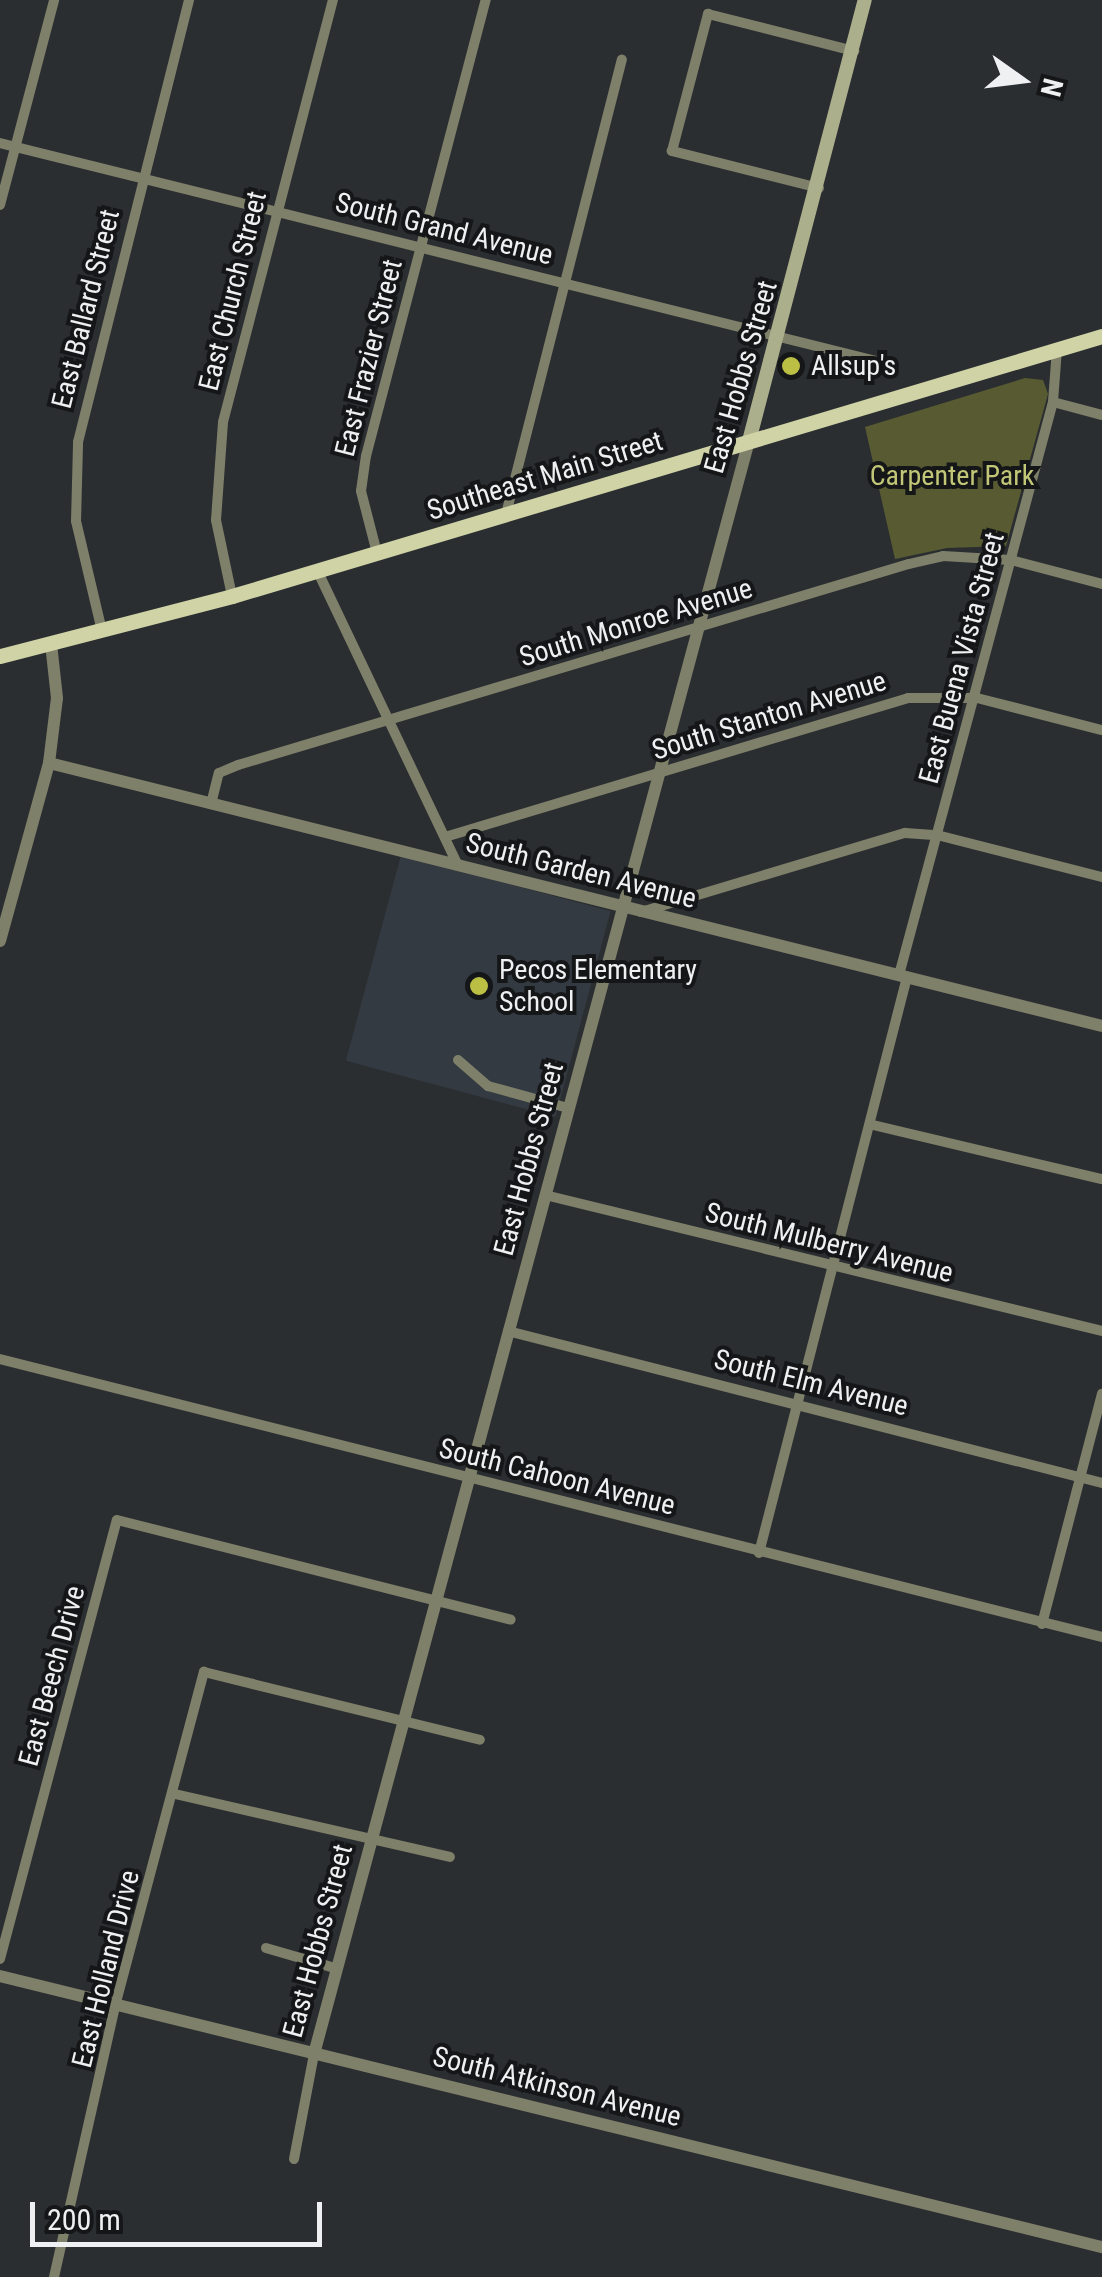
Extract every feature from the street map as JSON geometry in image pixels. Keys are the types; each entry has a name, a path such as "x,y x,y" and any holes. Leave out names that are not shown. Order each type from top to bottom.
{"main road":[{"name":"East Hobbs Street","path":"748,441 820,188 866,0"},
{"name":"Southeast Main Street","path":"0,656 232,596 1102,336"}],"street":[{"path":"0,204 54,0"},
{"name":"East Ballard Street","path":"102,631 80,554 77,455 188,0"},
{"name":"East Church Street","path":"232,596 216,520 214,474 276,210 333,0"},
{"name":"East Frazier Street","path":"377,552 361,490 420,246 486,0"},
{"path":"820,188 672,151 708,14 854,51"},
{"path":"506,514 562,282 622,60"},
{"name":"South Grand Avenue","path":"0,144 142,176 876,361"},
{"name":"East Buena Vista Street","path":"758,1553 874,1125 903,976 937,835 1054,402 1057,350"},
{"path":"1054,402 1102,415"},
{"name":"East Hobbs Street","path":"294,2159 335,1968 748,441"},
{"name":"South Monroe Avenue","path":"211,804 219,773 926,560 1011,560 1102,584"},
{"path":"317,570 449,835 458,865"},
{"path":"0,940 49,762 58,698 52,644"},
{"name":"South Stanton Avenue","path":"449,835 908,698 977,698 1102,730"},
{"name":"South Garden Avenue","path":"49,762 1102,1026"},
{"path":"640,912 870,839 937,835 1102,877"},
{"path":"458,1060 488,1086 568,1108"},
{"path":"874,1125 1102,1178"},
{"name":"South Mulberry Avenue","path":"545,1195 834,1269 1102,1331"},
{"name":"South Elm Avenue","path":"508,1331 1102,1482"},
{"name":"South Cahoon Avenue","path":"0,1359 1102,1637"},
{"path":"1042,1624 1102,1394"},
{"name":"East Beech Drive","path":"0,1959 116,1520 435,1601"},
{"path":"435,1601 511,1620"},
{"name":"East Holland Drive","path":"54,2277 115,2006 175,1794 204,1672 403,1721"},
{"path":"403,1721 480,1740"},
{"path":"175,1794 450,1857"},
{"path":"266,1948 335,1968"},
{"name":"South Atkinson Avenue","path":"0,1976 1102,2247"}],"shaded area":[{"name":"Pecos Elementary School","path":"401,855 611,911 555,1117 346,1061"}],"green space":[{"name":"Carpenter Park","path":"1025,378 1043,380 1048,394 1006,546 947,548 895,559 865,427"}],"place":[{"name":"Allsup's","path":"791,366"},
{"name":"Pecos Elementary School","path":"479,986"}]}
